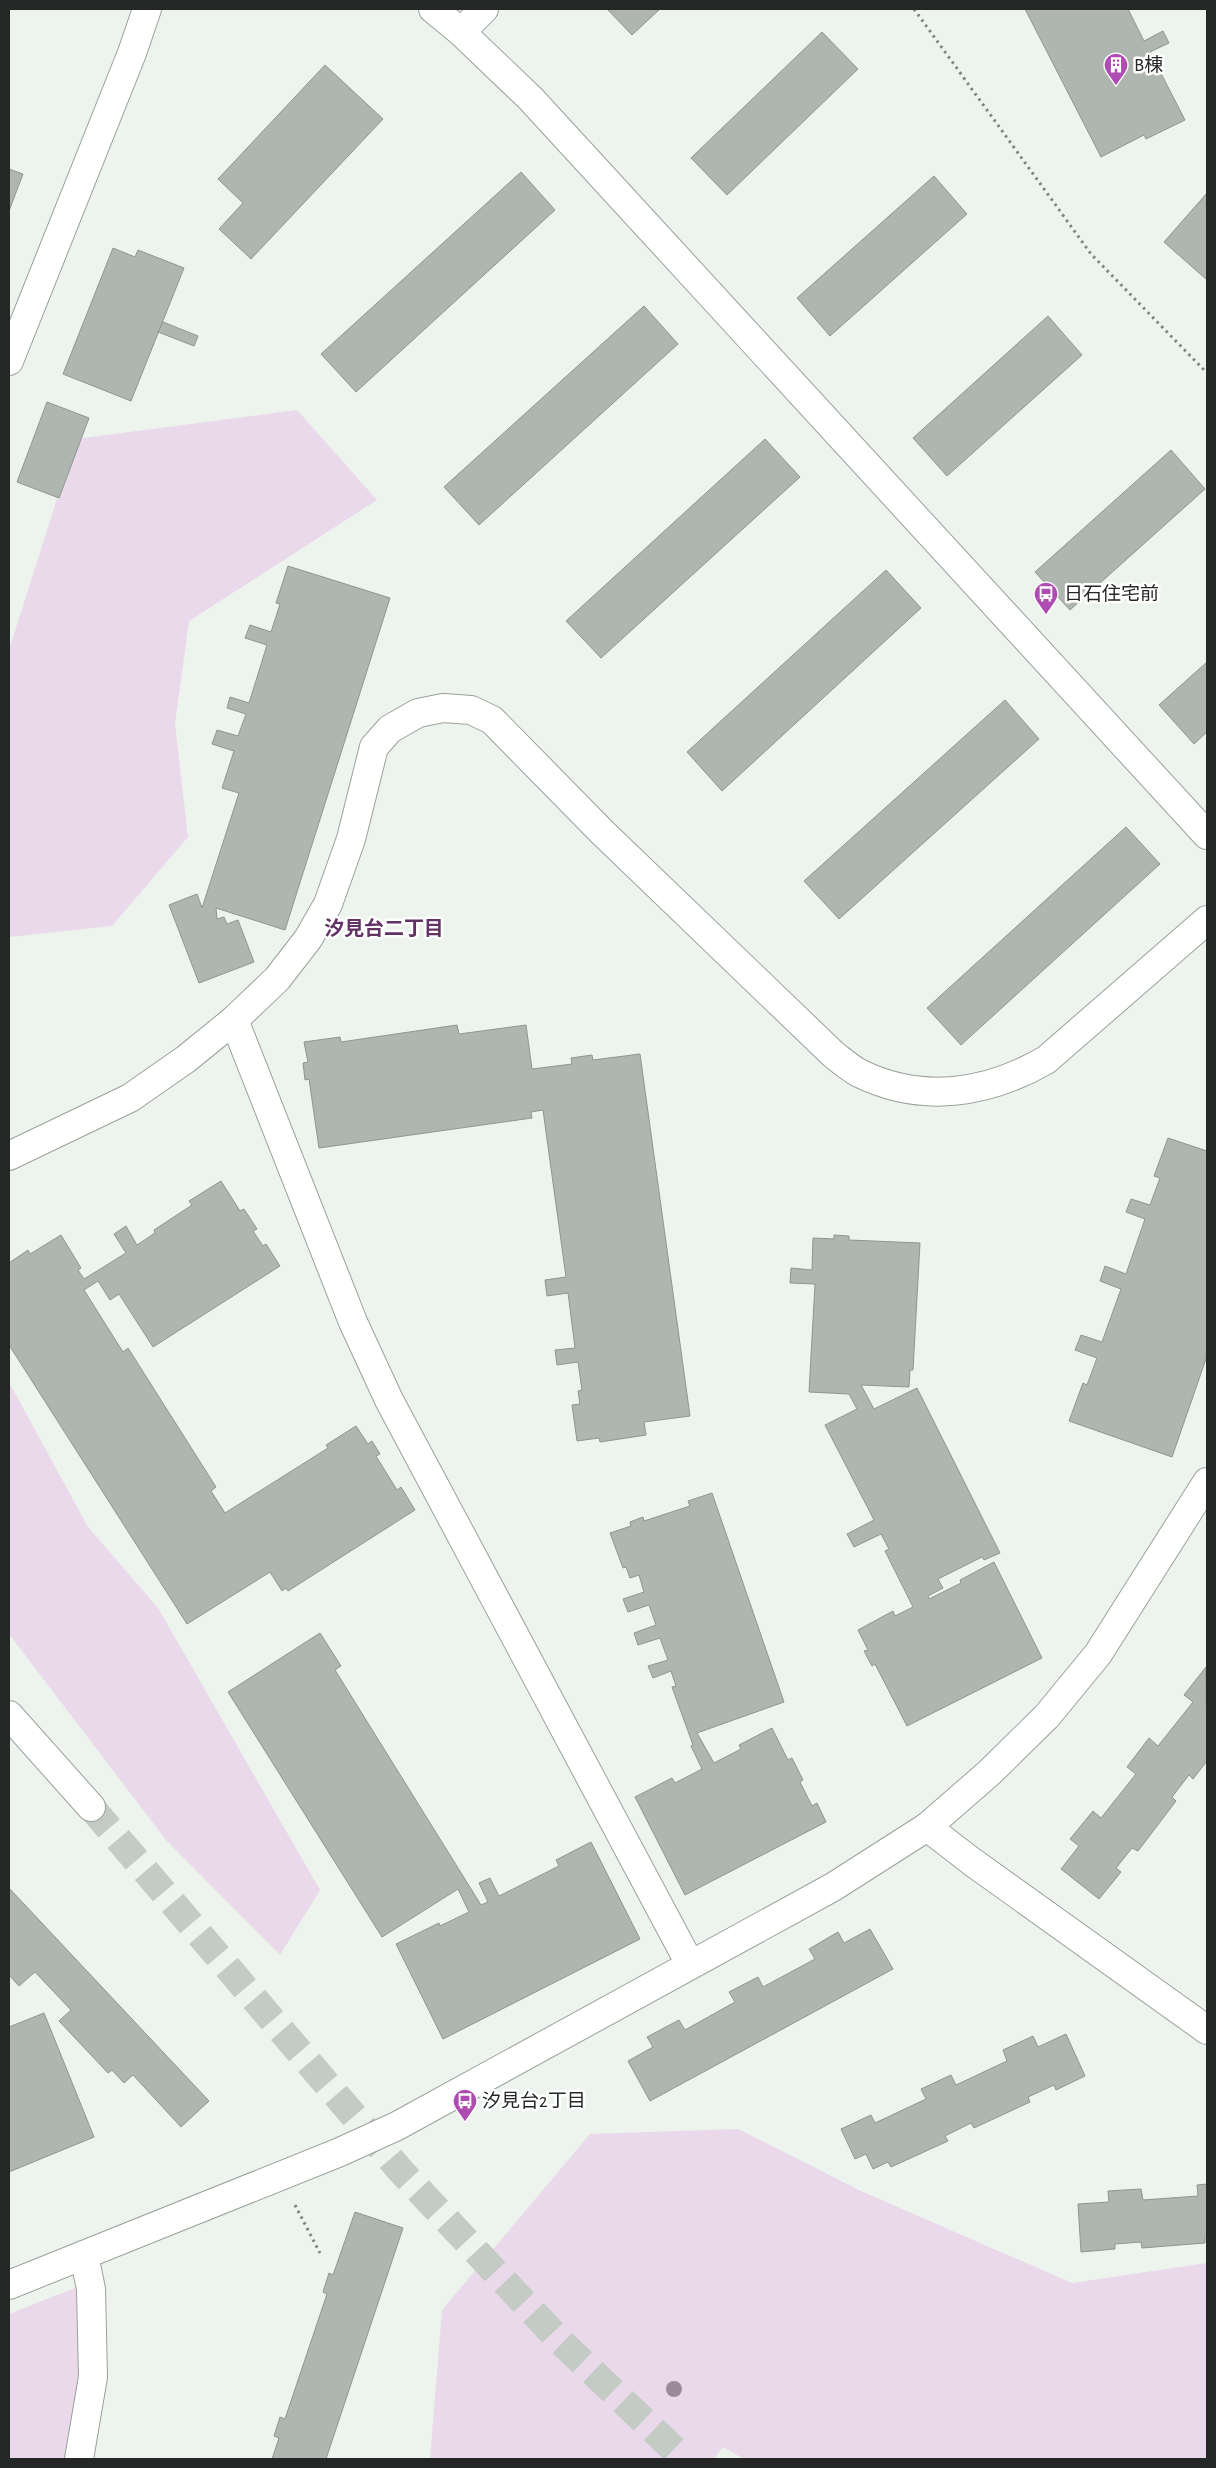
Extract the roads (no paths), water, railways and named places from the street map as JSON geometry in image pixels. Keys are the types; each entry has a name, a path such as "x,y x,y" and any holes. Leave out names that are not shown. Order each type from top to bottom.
{"street":[{"path":"9,361 132,53 146,9"},
{"path":"433,9 461,32 531,99 1207,835"},
{"path":"461,32 484,9"},
{"path":"9,1156 130,1098 186,1059 234,1020 276,979 308,939 328,904 351,839 374,747 390,729 418,712 443,708 471,710 492,720 602,832 834,1055 858,1072 905,1089 952,1092 981,1088 1018,1076 1046,1060 1207,920"},
{"path":"234,1020 353,1322 389,1400 690,1964"},
{"path":"9,2284 340,2152 397,2126 833,1887 927,1827 989,1773 1047,1716 1098,1654 1207,1482"},
{"path":"9,1714 92,1807"},
{"path":"927,1827 979,1867 1207,2030"},
{"path":"79,2459 93,2377 91,2290 84,2255"}],"tunnel":[{"path":"91,1807 400,2170 561,2342 684,2459"}],"place":[{"name":"B棟","path":"1116,86"},
{"name":"日石住宅前","path":"1046,615"},
{"name":"汐見台2丁目","path":"465,2122"}],"district":[{"name":"汐見台二丁目","path":"384,929"}]}
